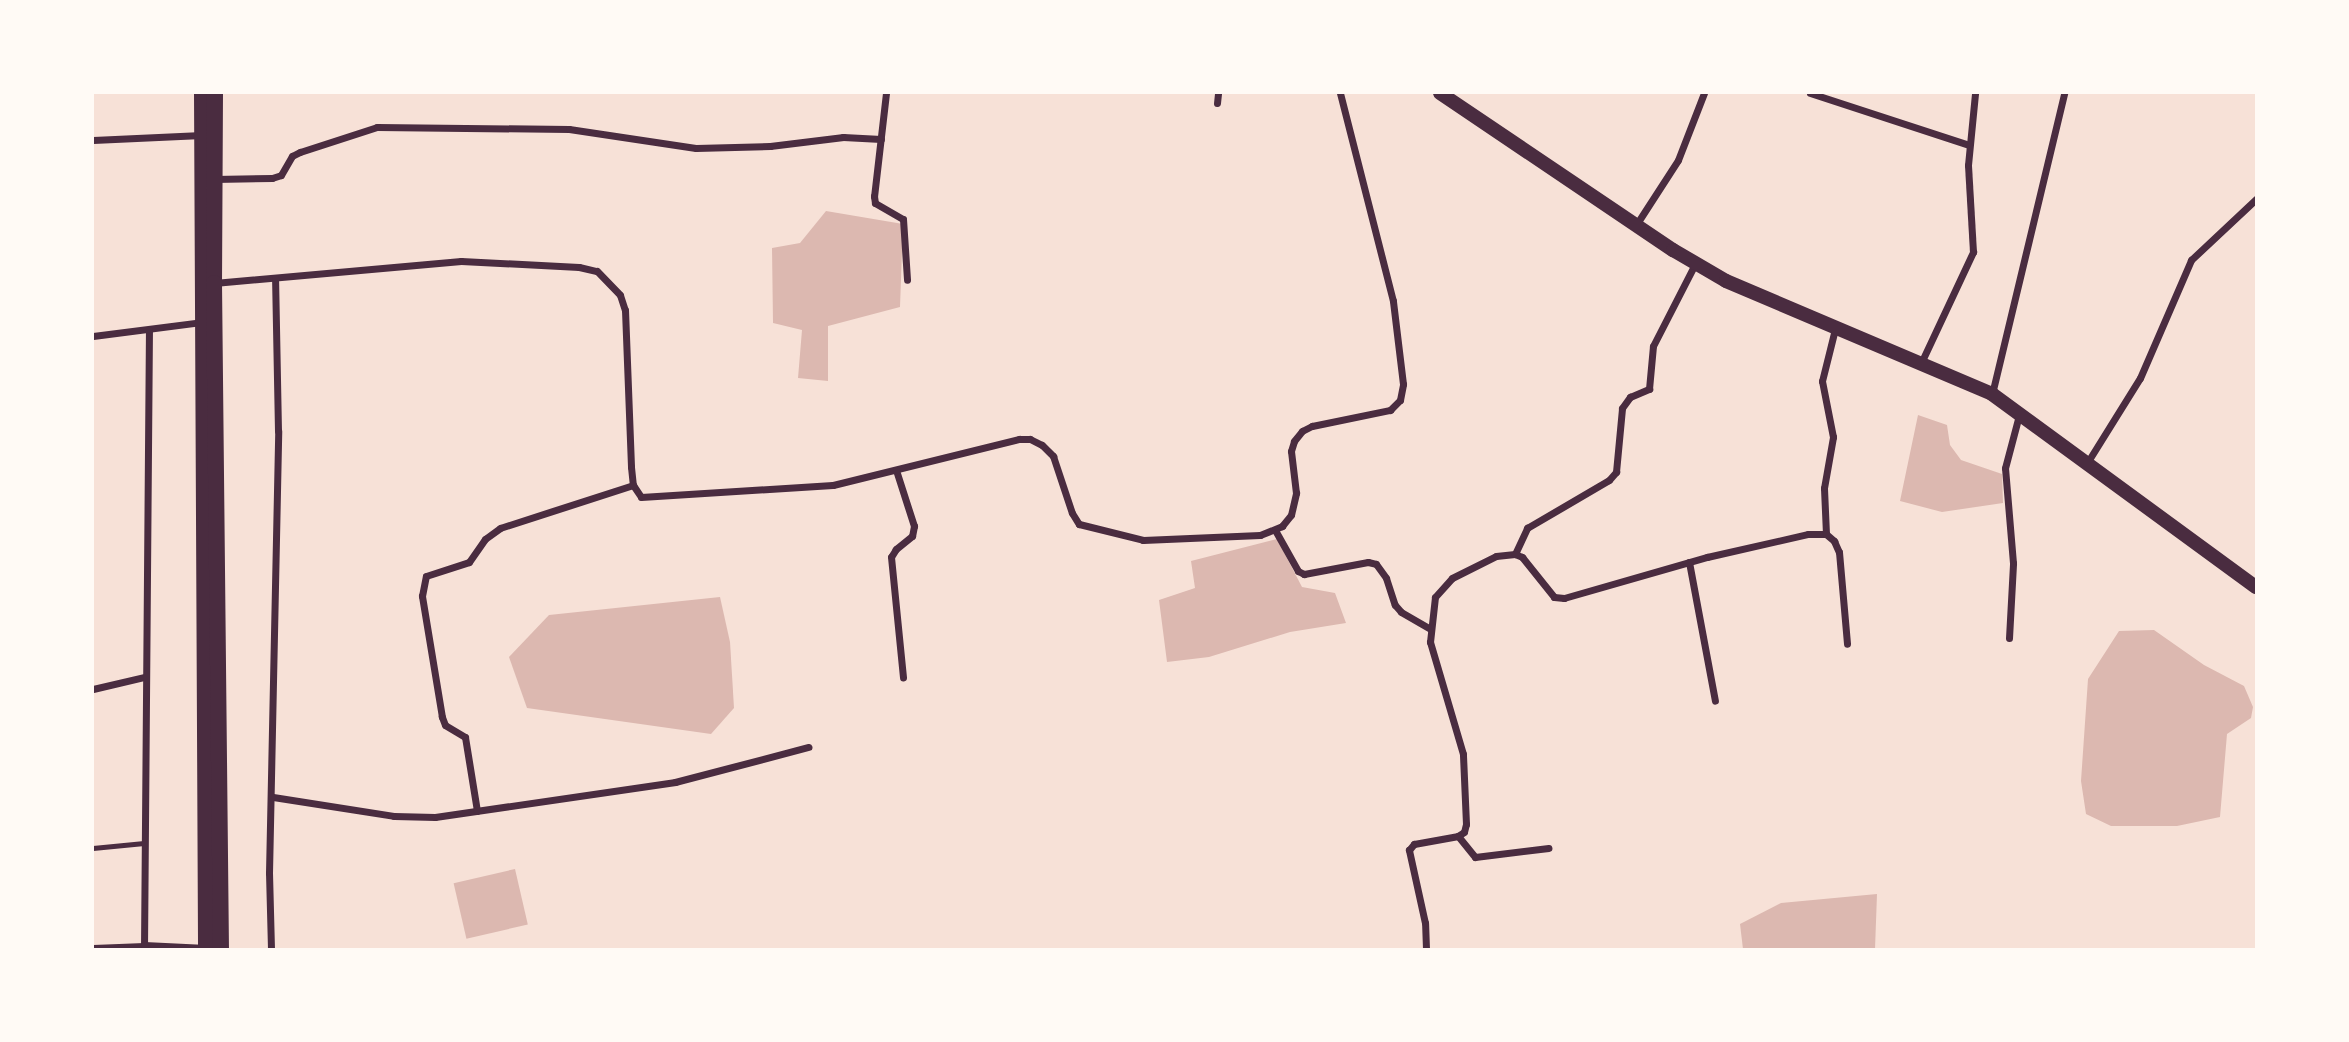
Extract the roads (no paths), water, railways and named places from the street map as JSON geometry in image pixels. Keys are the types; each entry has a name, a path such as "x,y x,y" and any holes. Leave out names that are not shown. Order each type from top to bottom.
{"highway":[{"path":"202,93 208,322 211,949"},
{"path":"208,322 214,283 215,93"}],"main road":[{"path":"1440,93 1636,225 1726,281 1992,394 2256,587"}],"street":[{"path":"886,93 875,203 898,213 903,219 907,280"},
{"path":"1217,103 1218,93"},
{"path":"214,283 474,260 579,267 597,271 620,295 625,310 633,485 641,497 833,485 1018,439 1030,439 1042,444 1053,456 1072,513 1079,524 1143,540 1260,536 1275,530 1291,515 1295,503 1294,440 1312,426 1390,410 1400,400 1403,384 1393,301 1340,93"},
{"path":"1636,225 1678,160 1704,93"},
{"path":"1810,93 1969,145"},
{"path":"1921,364 1973,253 1969,145 1975,93"},
{"path":"1992,394 2064,93"},
{"path":"214,179 272,178 281,175 292,156 300,152 377,127 569,129 696,148 770,146 843,137 881,139"},
{"path":"93,140 203,135"},
{"path":"2087,463 2140,378 2191,260 2256,199"},
{"path":"1515,554 1527,528 1609,480 1616,472 1622,408 1630,397 1649,389 1653,346 1695,263"},
{"path":"271,949 269,873 273,797 278,431 275,278"},
{"path":"93,336 208,322"},
{"path":"1826,534 1824,488 1833,438 1822,381 1835,329"},
{"path":"149,330 144,677 144,947 211,949"},
{"path":"2009,638 2014,563 2004,468 2019,414"},
{"path":"895,470 914,526 912,536 896,548 891,557 903,677"},
{"path":"477,811 465,737 445,725 442,717 422,596 426,576 469,562 485,539 500,528 633,485"},
{"path":"1275,530 1298,571 1304,574 1368,562 1376,564 1386,578 1395,604 1401,612 1432,629"},
{"path":"1426,949 1425,923 1409,850 1414,844 1458,835 1464,832 1466,824 1464,766 1433,658 1435,597 1442,586 1496,556 1515,554 1522,557 1546,590 1554,597 1564,598 1689,562 1808,534 1826,534 1834,541 1839,552 1847,644"},
{"path":"1689,562 1715,701"},
{"path":"93,689 144,677"},
{"path":"273,797 415,817 477,811 666,784 808,747"},
{"path":"1458,835 1475,857 1548,848"}],"lane":[{"path":"93,848 144,843"},
{"path":"93,947 144,947"}]}
